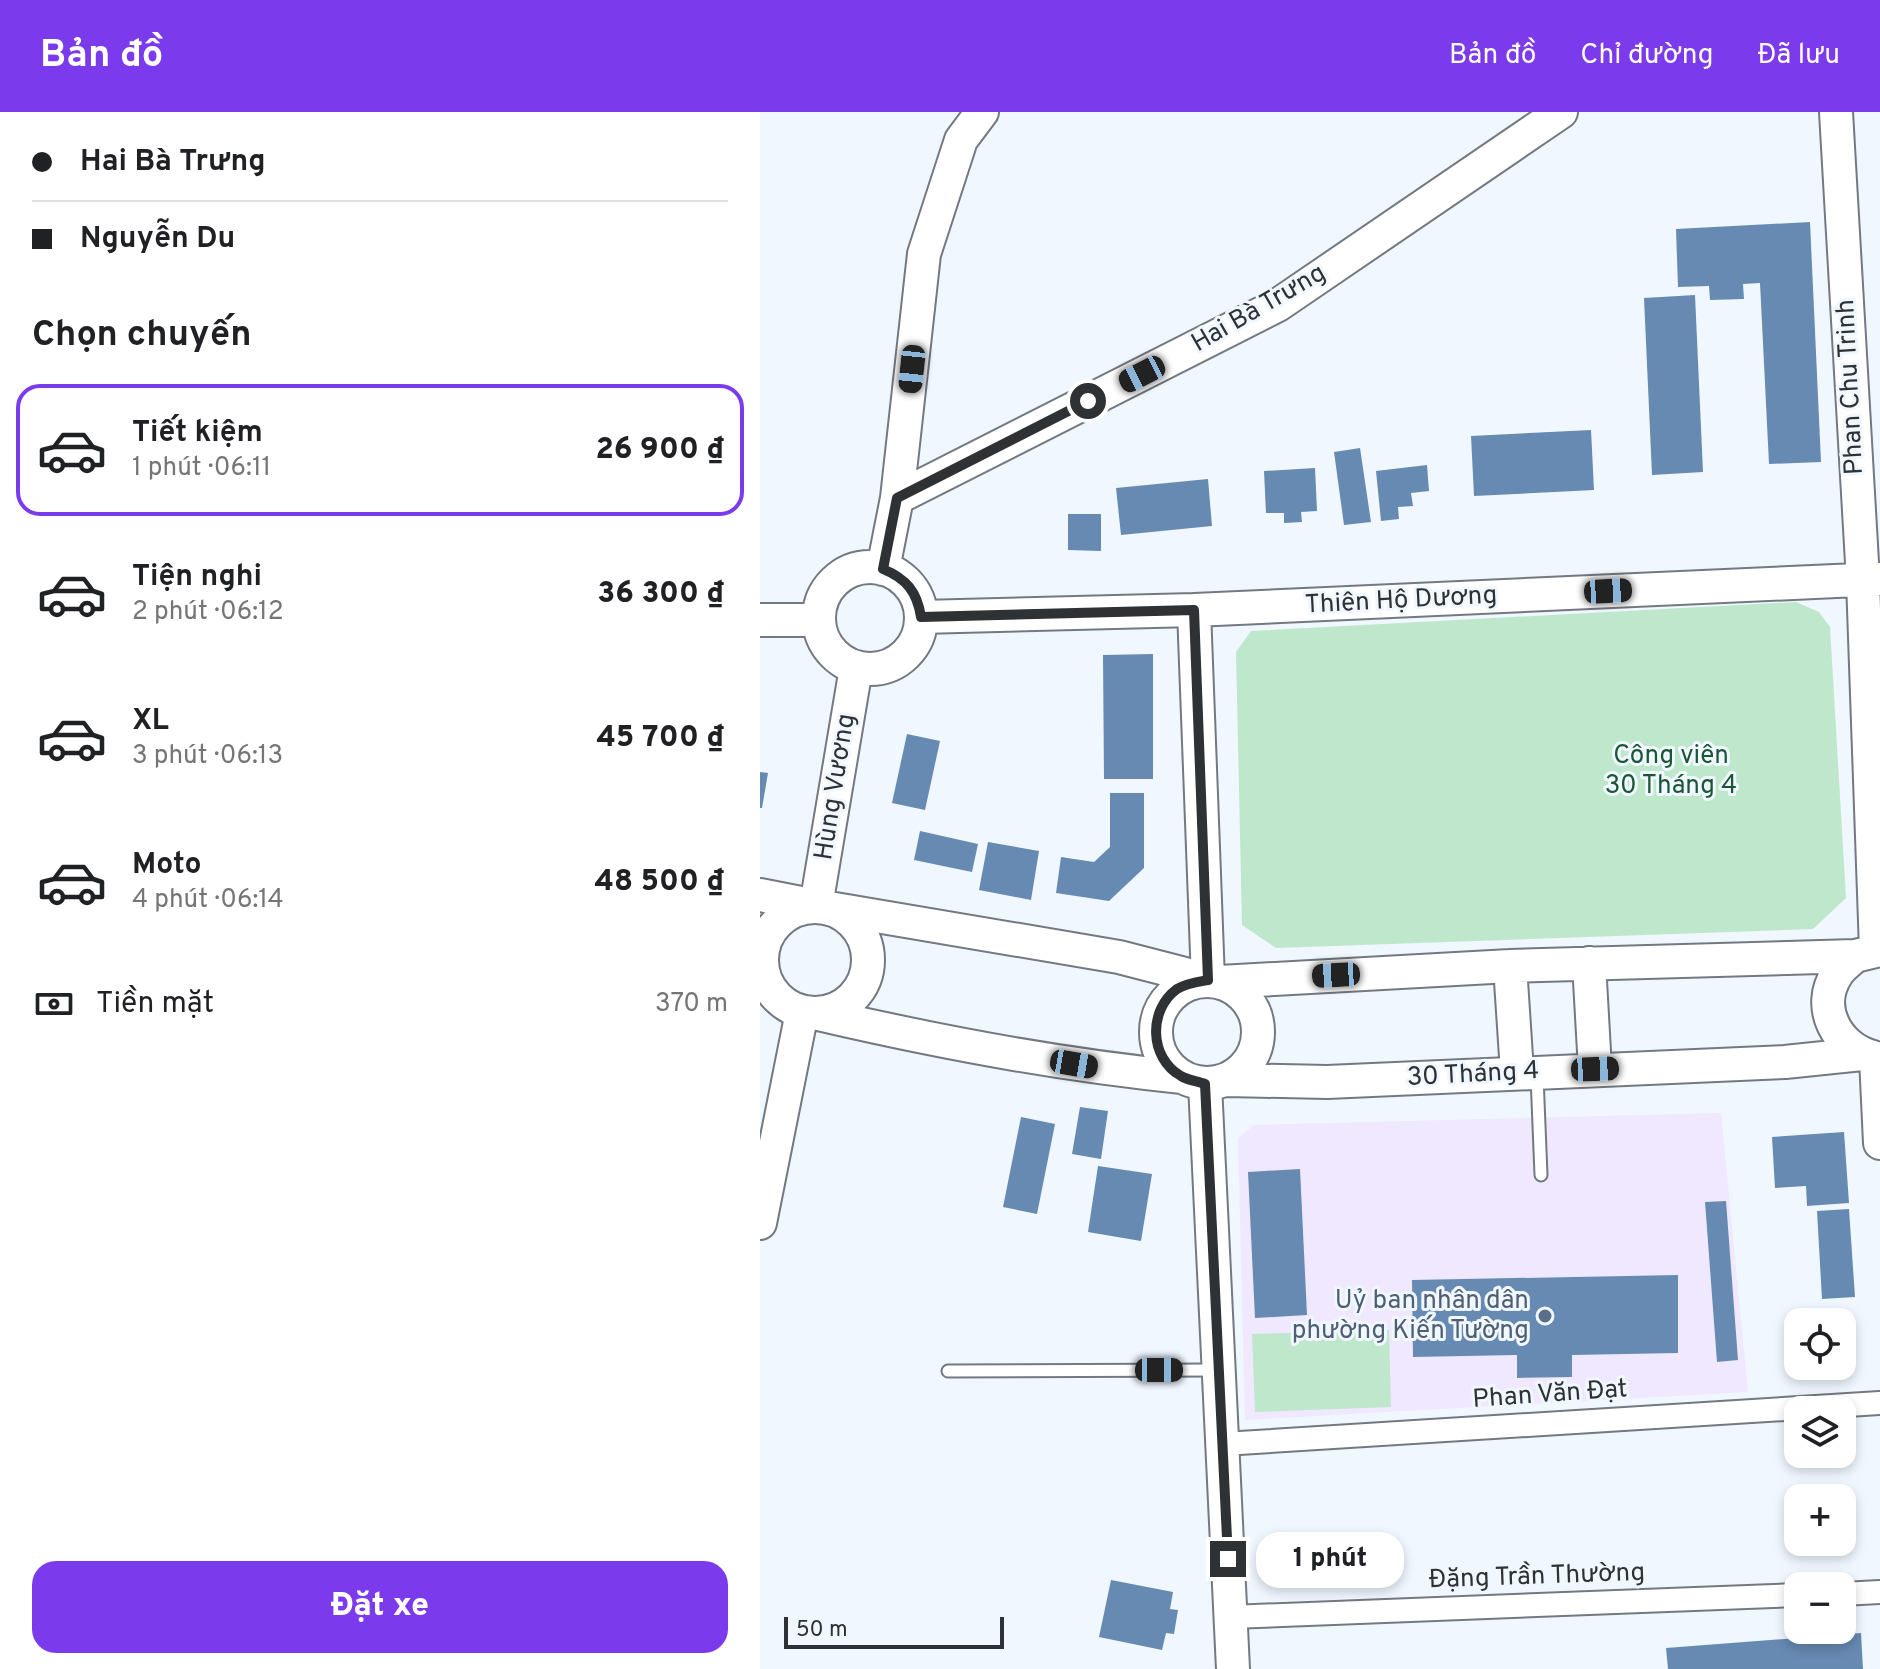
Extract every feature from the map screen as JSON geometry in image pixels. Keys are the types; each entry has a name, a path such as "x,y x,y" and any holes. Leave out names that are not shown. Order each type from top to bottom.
{"street":[{"path":"883,569 897,498 924,254 961,140 982,112"},
{"name":"Phan Chu Trinh","path":"1836,112 1871,579 1870,952"},
{"name":"Hai Bà Trưng","path":"897,498 1278,305 1546,116"},
{"path":"868,567 899,575 918,600 921,617 919,633 901,659 887,667 872,670 856,668 841,661 822,636 819,620 821,604 828,589 852,570 868,567"},
{"name":"Thiên Hộ Dương","path":"921,617 1194,610 1871,579"},
{"path":"1194,610 1214,981"},
{"path":"760,620 819,620"},
{"name":"Hùng Vương","path":"823,907 856,668"},
{"path":"760,895 1119,957 1214,981 1239,992 1253,1008 1258,1028 1255,1049 1244,1067 1205,1080 1168,1066 1159,1052 1156,1034 1158,1017 1165,1002 1177,990 1193,982 1214,981 1510,966 1870,952"},
{"path":"823,907 848,918 862,935 868,955 866,977 855,995 839,1008 791,1008 774,995 762,967 767,937 787,914 823,907"},
{"path":"1870,952 1837,973 1828,995 1830,1020 1842,1041 1873,1057 1880,1143"},
{"path":"1589,963 1595,1069"},
{"path":"1510,966 1527,1072"},
{"path":"760,1223 791,1008"},
{"name":"30 Tháng 4","path":"791,1008 889,1030 1105,1069 1205,1080 1327,1082 1873,1057"},
{"path":"1205,1080 1233,1669"},
{"name":"Phan Văn Đạt","path":"1223,1444 1880,1403"},
{"path":"1856,1593 1880,1592"},
{"name":"Đặng Trần Thường","path":"1230,1617 1784,1596"}],"lane":[{"path":"1527,1072 1541,1175"},
{"path":"948,1371 1219,1370"}],"shaded area":[{"path":"1721,1113 1748,1392 1245,1420 1238,1138 1254,1125"}],"green space":[{"name":"Công viên 30 Tháng 4","path":"1796,602 1819,612 1830,627 1846,898 1813,929 1276,948 1242,925 1236,652 1251,631"},
{"path":"1389,1330 1391,1407 1255,1412 1252,1334"}],"building":[{"path":"1810,222 1821,462 1769,464 1760,283 1743,284 1744,299 1710,300 1709,286 1678,287 1676,229"},
{"path":"1695,295 1703,472 1652,475 1644,298"},
{"path":"1591,430 1594,490 1474,496 1471,436"},
{"path":"1360,448 1371,522 1344,525 1334,452"},
{"path":"1427,465 1429,491 1411,493 1413,506 1398,507 1399,519 1381,521 1376,471"},
{"path":"1315,468 1317,511 1301,512 1302,522 1284,523 1284,513 1266,513 1264,471"},
{"path":"1208,479 1212,526 1121,535 1116,488"},
{"path":"1068,514 1101,514 1101,551 1068,550"},
{"path":"1153,654 1153,779 1104,779 1103,655"},
{"path":"907,734 940,741 925,810 892,803"},
{"path":"760,772 768,773 762,808 760,808"},
{"path":"1110,793 1144,793 1144,868 1109,901 1056,893 1061,857 1094,862 1110,847"},
{"path":"920,831 978,844 972,872 914,860"},
{"path":"988,842 1039,851 1031,900 979,890"},
{"path":"1080,1107 1108,1111 1101,1159 1072,1154"},
{"path":"1021,1117 1055,1124 1037,1214 1003,1207"},
{"path":"1844,1132 1849,1203 1807,1206 1806,1186 1775,1188 1772,1137"},
{"path":"1098,1166 1152,1174 1141,1241 1088,1232"},
{"path":"1300,1169 1307,1315 1255,1318 1248,1172"},
{"path":"1726,1201 1738,1360 1717,1362 1705,1202"},
{"path":"1849,1209 1855,1297 1822,1299 1817,1211"},
{"name":"Uỷ ban nhân dân phường Kiến Tường","path":"1678,1275 1678,1353 1572,1355 1572,1377 1517,1378 1517,1355 1413,1357 1412,1280"},
{"path":"1111,1580 1173,1592 1170,1609 1178,1610 1174,1634 1166,1633 1162,1650 1099,1637"},
{"path":"1856,1633 1861,1633 1863,1669 1668,1669 1666,1648 1784,1639 1784,1644 1856,1644"}],"place":[{"name":"Uỷ ban nhân dân phường Kiến Tường","path":"1545,1316"}],"route":[{"path":"1088,401 897,498 883,569 899,575 910,586 918,600 921,617 1194,610 1208,980 1193,982 1177,990 1165,1002 1158,1017 1156,1034 1159,1052 1168,1066 1182,1077 1205,1084 1228,1559"}]}
